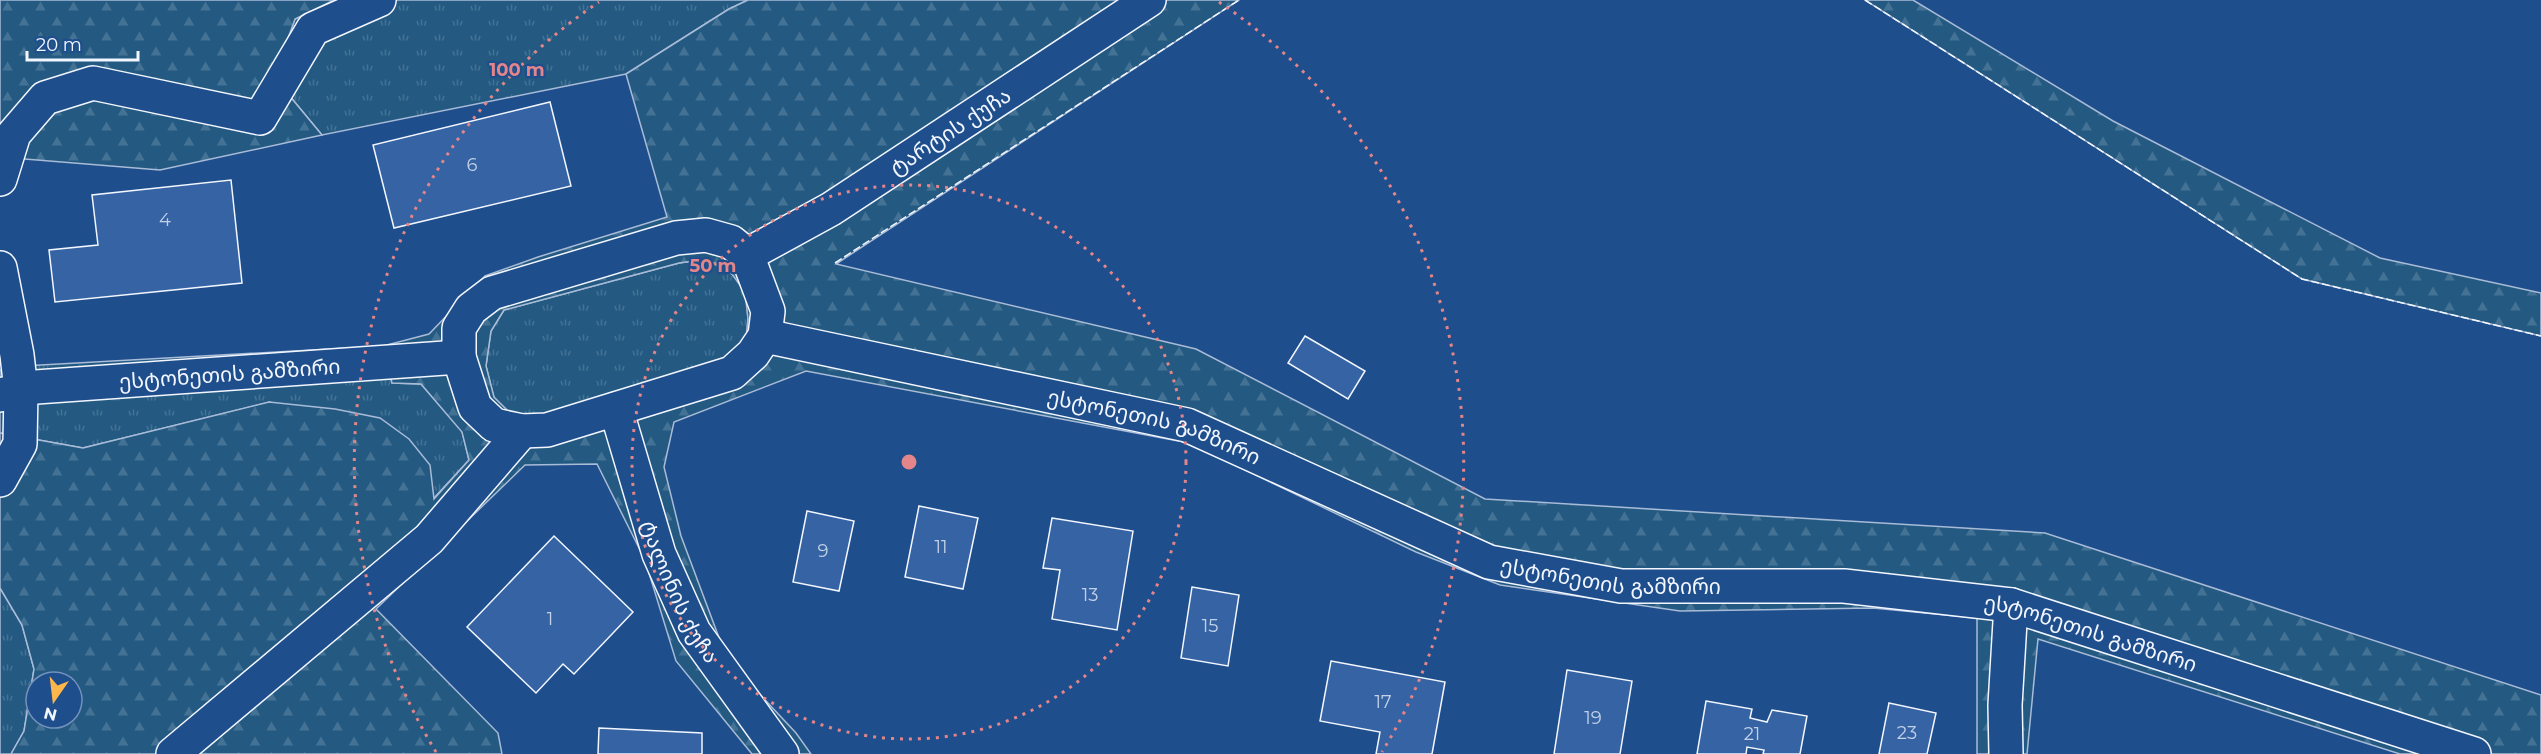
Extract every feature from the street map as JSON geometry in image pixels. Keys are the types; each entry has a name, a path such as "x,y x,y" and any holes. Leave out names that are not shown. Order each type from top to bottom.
{"street":[{"path":"0,179 14,134 45,98 93,83 260,118 314,29 379,0"},
{"name":"ტარტის ქუჩა","path":"747,255 831,209 1149,0"},
{"path":"706,235 731,242 747,255 768,311 765,336 753,354 732,373 547,430 522,431 494,425 475,407 459,357 459,328 471,309 492,293 676,238 706,235"},
{"path":"0,268 17,355 10,392 20,444 0,480"},
{"name":"ესტონეთის გამზირი","path":"765,336 1186,425 1489,562 1621,586 1844,586 2011,606 2474,754"},
{"name":"ესტონეთის გამზირი","path":"10,392 36,387 459,357"},
{"name":"ტალინის ქუჩა","path":"616,409 659,554 694,632 782,754"},
{"path":"173,754 429,539 522,431"},
{"path":"2006,754 2005,705 2011,606"}],"green space":[{"path":"0,0 334,0 295,19 274,77 322,135 160,170 0,157"},
{"path":"334,0 748,0 729,9 626,74 322,135 274,77 295,19"},
{"path":"748,0 1239,0 836,264 1196,349 1485,499 2045,533 2541,695 2541,754 2400,754 2038,639 2027,754 1977,754 1977,618 1873,608 1680,611 1500,585 1416,552 1189,443 806,371 674,422 664,467 681,536 727,659 796,733 811,754 752,754 676,661 645,560 597,464 525,465 376,609 498,733 502,754 11,754 24,730 84,730 84,670 34,670 22,625 0,588 0,433 83,448 269,402 335,409 380,418 409,439 430,465 434,499 469,460 462,432 421,384 392,383 383,346 429,334 485,276 667,217 626,74 729,9","holes":["707,259 732,274 745,292 748,319 746,341 723,364 531,418 510,413 494,397 486,366 491,331 504,310 679,263"]},
{"path":"1865,0 1913,0 2113,121 2380,258 2541,293 2541,336 2302,279"},
{"path":"708,259 732,274 746,292 748,319 746,341 723,364 531,418 510,413 494,398 486,366 491,331 504,310 679,263"},
{"path":"383,346 392,383 421,384 462,431 469,460 433,499 270,402 83,448 0,433 0,370 23,366"},
{"path":"0,588 22,625 34,669 24,670 24,731 11,754 0,754"}],"building":[{"path":"550,102 571,186 394,228 373,145"},
{"path":"231,180 242,283 55,302 49,250 98,245 92,195"},
{"path":"1305,336 1365,371 1348,399 1288,363"},
{"path":"919,506 978,518 963,589 905,577"},
{"path":"807,511 854,521 839,591 793,582"},
{"path":"1052,518 1133,531 1117,630 1052,619 1060,570 1043,568"},
{"path":"554,536 633,612 574,674 563,664 536,693 467,627"},
{"path":"1192,587 1239,595 1228,666 1181,658"},
{"path":"1331,661 1445,682 1432,754 1376,754 1380,732 1320,721"},
{"path":"1567,670 1632,681 1620,754 1554,754"},
{"path":"1706,701 1752,709 1750,718 1767,722 1772,710 1807,716 1800,754 1763,754 1764,750 1747,747 1746,754 1697,754"},
{"path":"1889,703 1936,713 1927,754 1879,754"},
{"path":"599,728 702,733 702,754 598,754"}],"fence":[{"path":"835,263 1239,0"},
{"path":"1865,0 2302,279 2541,336"}]}
